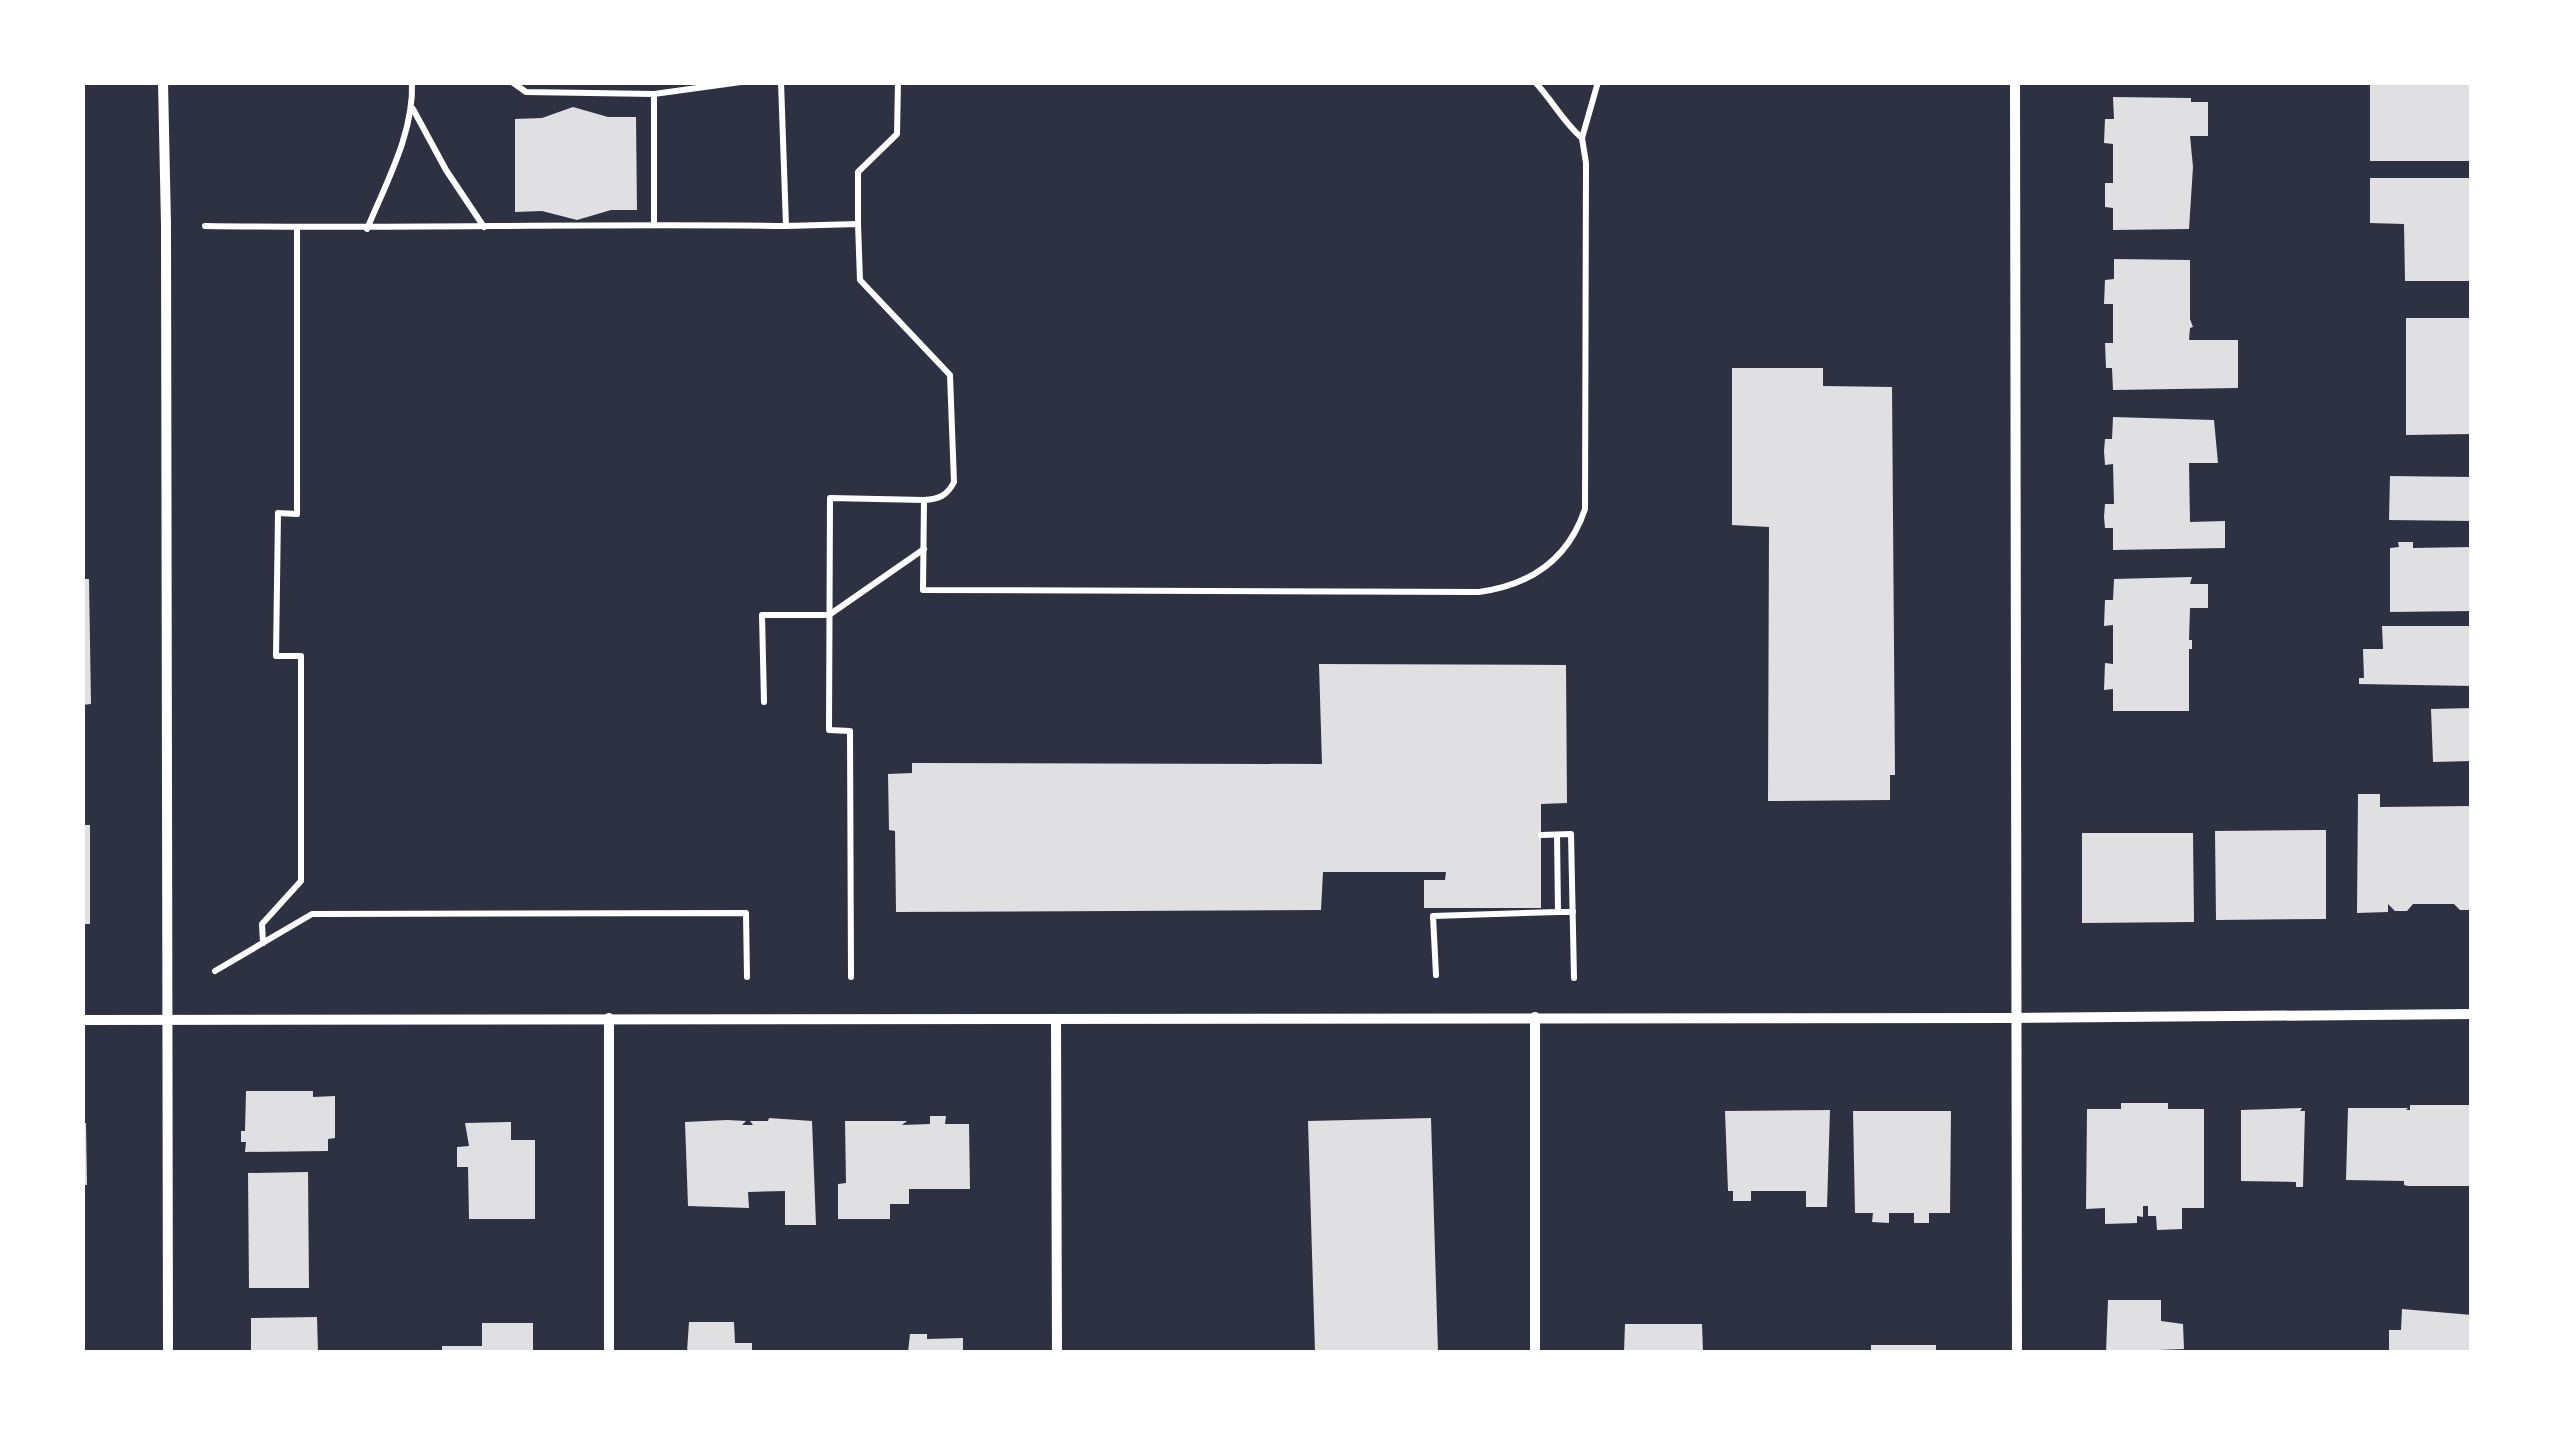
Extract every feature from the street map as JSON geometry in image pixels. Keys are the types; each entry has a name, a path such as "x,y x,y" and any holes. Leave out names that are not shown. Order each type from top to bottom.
{"street":[{"path":"162,82 166,225 168,1352"},
{"path":"2015,82 2017,1352"},
{"path":"82,1020 2472,1014"},
{"path":"1534,1017 1535,1352"},
{"path":"609,1018 609,1352"},
{"path":"1056,1020 1057,1352"}],"path":[{"path":"366,228 393,168 413,108 412,82"},
{"path":"512,82 526,92 654,94 741,82"},
{"path":"526,82 526,92"},
{"path":"620,82 620,93"},
{"path":"780,82 786,226"},
{"path":"851,977 850,730 830,730 830,498 937,499 950,491 954,482 950,375 860,280 858,172 897,134 898,82"},
{"path":"1535,82 1582,138"},
{"path":"924,500 923,590 1480,592 1528,580 1566,549 1585,510 1586,163 1582,138 1598,82"},
{"path":"654,94 654,224"},
{"path":"413,108 446,170 485,227"},
{"path":"204,226 858,224"},
{"path":"262,943 262,924 301,881 301,656 276,656 278,513 297,514 296,228"},
{"path":"764,702 762,615 829,615 925,548"},
{"path":"1541,834 1571,834 1574,978"},
{"path":"1557,834 1558,912"},
{"path":"1436,975 1434,916 1573,912"},
{"path":"215,970 312,914 746,913 748,978"}],"building":[{"path":"2370,82 2472,82 2472,161 2370,161"},
{"path":"2113,97 2191,98 2191,102 2208,102 2208,136 2190,136 2193,167 2189,229 2113,230 2113,208 2105,207 2105,183 2113,183 2113,144 2104,143 2105,119 2114,119"},
{"path":"573,107 608,117 636,117 637,210 611,210 577,220 542,211 515,212 515,119 542,118"},
{"path":"2370,178 2472,178 2472,281 2405,281 2404,224 2370,223"},
{"path":"2114,259 2190,260 2193,327 2189,340 2238,340 2238,388 2113,390 2112,368 2106,368 2105,343 2113,343 2113,304 2104,304 2105,280 2114,279"},
{"path":"2406,318 2472,318 2472,434 2406,435"},
{"path":"1732,368 1823,368 1823,386 1892,387 1895,775 1890,775 1890,800 1768,801 1769,527 1732,525"},
{"path":"2113,417 2214,420 2218,463 2189,463 2190,522 2225,521 2225,548 2113,550 2113,528 2105,528 2104,517 2105,504 2114,504 2113,464 2105,465 2104,451 2105,439 2112,439"},
{"path":"2390,476 2472,477 2472,521 2389,520"},
{"path":"2398,542 2413,542 2413,548 2472,547 2472,611 2390,612 2390,548 2399,547"},
{"path":"2192,577 2190,584 2208,584 2208,608 2190,608 2189,711 2113,711 2113,689 2104,690 2105,663 2113,664 2113,625 2104,626 2105,600 2113,600 2114,579"},
{"path":"82,579 89,579 91,704 82,705"},
{"path":"2382,626 2472,626 2472,686 2359,684 2359,678 2364,678 2363,649 2383,649"},
{"path":"1319,664 1566,665 1567,803 1541,804 1541,908 1424,908 1424,880 1445,880 1446,872 1323,872 1321,910 896,912 895,831 889,830 888,774 912,773 912,763 1322,764"},
{"path":"2472,708 2472,761 2433,762 2431,709"},
{"path":"2358,794 2380,794 2380,807 2472,806 2472,910 2460,910 2454,904 2413,904 2407,911 2395,911 2388,904 2388,912 2357,913"},
{"path":"82,825 90,825 90,924 82,924"},
{"path":"2326,830 2326,919 2216,920 2215,831"},
{"path":"2082,833 2193,833 2194,922 2082,923"},
{"path":"246,1091 313,1091 313,1097 335,1096 335,1138 328,1139 328,1151 245,1152 241,1131 245,1131"},
{"path":"2121,1103 2168,1103 2168,1109 2204,1109 2204,1208 2182,1208 2182,1229 2157,1230 2156,1216 2148,1216 2148,1206 2143,1206 2143,1217 2137,1216 2137,1223 2105,1224 2105,1208 2086,1209 2087,1109 2121,1109"},
{"path":"2410,1105 2472,1105 2472,1186 2408,1186 2404,1181 2346,1180 2348,1108 2410,1110"},
{"path":"2302,1108 2303,1187 2296,1187 2296,1182 2241,1181 2241,1110"},
{"path":"1830,1110 1827,1207 1806,1207 1806,1191 1751,1191 1751,1201 1733,1201 1733,1191 1728,1191 1725,1111"},
{"path":"1853,1111 1951,1111 1950,1213 1929,1213 1929,1223 1914,1223 1914,1213 1889,1213 1889,1223 1872,1222 1873,1213 1855,1213"},
{"path":"930,1116 946,1116 945,1124 969,1124 970,1189 909,1189 909,1204 890,1204 890,1219 838,1219 838,1184 846,1183 845,1121 930,1124"},
{"path":"1431,1118 1438,1352 1315,1352 1308,1121"},
{"path":"727,1120 753,1125 750,1121 812,1121 816,1225 785,1225 785,1191 748,1192 749,1208 688,1206 685,1122"},
{"path":"511,1122 511,1140 535,1140 535,1219 469,1219 468,1167 457,1167 457,1147 469,1146 465,1123"},
{"path":"82,1123 86,1123 87,1185 82,1185"},
{"path":"308,1172 309,1288 249,1288 248,1173"},
{"path":"2108,1300 2161,1300 2161,1321 2183,1324 2184,1349 2106,1352"},
{"path":"2402,1309 2472,1315 2472,1352 2389,1352 2389,1330 2401,1330"},
{"path":"317,1317 318,1352 251,1352 251,1318"},
{"path":"689,1322 734,1322 735,1343 752,1343 752,1352 687,1352"},
{"path":"482,1323 533,1323 533,1352 442,1352 442,1346 482,1346"},
{"path":"1625,1324 1702,1324 1703,1352 1624,1352"},
{"path":"910,1334 927,1334 927,1339 963,1338 963,1352 908,1352"},
{"path":"1871,1345 1936,1345 1936,1352 1871,1352"}]}
